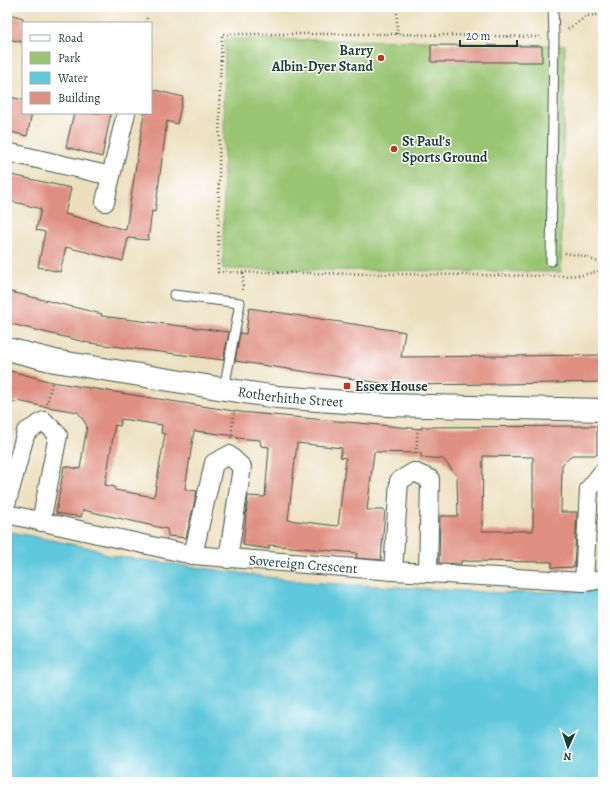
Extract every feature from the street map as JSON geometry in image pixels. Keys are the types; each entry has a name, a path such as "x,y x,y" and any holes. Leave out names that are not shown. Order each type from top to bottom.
{"street":[{"path":"105,202 126,114"},
{"path":"7,152 111,176"},
{"name":"Rotherhithe Street","path":"7,349 55,361 230,398 277,397 387,406 603,419"},
{"path":"7,501 26,432 44,421 58,435 41,522"},
{"path":"193,555 214,464 228,455 242,467 228,559"},
{"path":"393,571 399,482 414,472 430,479 428,573"},
{"path":"584,582 589,489 603,473"},
{"name":"Sovereign Crescent","path":"7,514 193,555 228,559 393,571 584,582 603,579"}],"lane":[{"path":"551,261 554,38 553,7"},
{"path":"174,295 240,303 230,398"}],"path":[{"path":"397,9 397,34"},
{"path":"603,14 587,16 554,38 397,34 222,34 218,272 561,276 583,275 603,270"},
{"path":"146,22 147,18"},
{"path":"562,252 583,256 603,264"},
{"path":"243,272 243,283"},
{"path":"49,395 52,383"},
{"path":"230,398 233,420"},
{"path":"602,442 603,419"},
{"path":"418,425 418,436"}],"green space":[{"name":"St Paul's Sports Ground","path":"225,39 431,41 431,45 565,45 561,272 223,269"}],"water":[{"path":"7,531 100,550 106,555 306,582 504,593 585,591 603,588 603,782 7,782"}],"building":[{"path":"7,13 23,18 22,42 7,39"},
{"path":"431,45 542,46 542,62 431,62"},
{"path":"152,89 183,97 177,124 167,121 155,212 152,211 148,240 128,238 123,261 66,247 60,272 38,267 45,232 36,230 41,209 7,200 7,174 71,188 65,214 126,230 144,114 152,114"},
{"path":"10,97 22,100 22,114 32,114 27,136 7,131 7,112"},
{"path":"74,114 111,114 102,157 66,147"},
{"path":"7,291 102,314 101,316 229,332 223,360 89,343 7,323"},
{"path":"249,308 405,332 401,357 603,355 603,382 394,385 235,361 240,333 246,334"},
{"path":"7,370 52,382 240,412 422,429 422,427 597,426 597,455 572,455 562,465 561,512 577,512 574,567 552,568 552,562 461,561 461,564 439,563 440,516 458,516 457,476 443,459 421,457 421,453 374,452 367,510 385,510 381,560 356,558 357,553 269,545 269,549 243,545 248,496 265,497 269,447 261,446 260,440 237,438 237,436 194,431 185,489 197,491 186,538 168,536 167,529 83,510 81,517 56,513 64,466 80,469 87,426 78,412 18,401 7,406","holes":["121,419 162,425 161,433 165,434 154,497 115,490 115,487 105,485 115,425 120,426","297,443 342,448 340,457 346,458 338,526 288,520","483,456 533,457 533,531 482,531"]}],"place":[{"name":"Barry Albin-Dyer Stand","path":"381,58"},
{"name":"St Paul's Sports Ground","path":"394,149"},
{"name":"Essex House","path":"347,386"}]}
